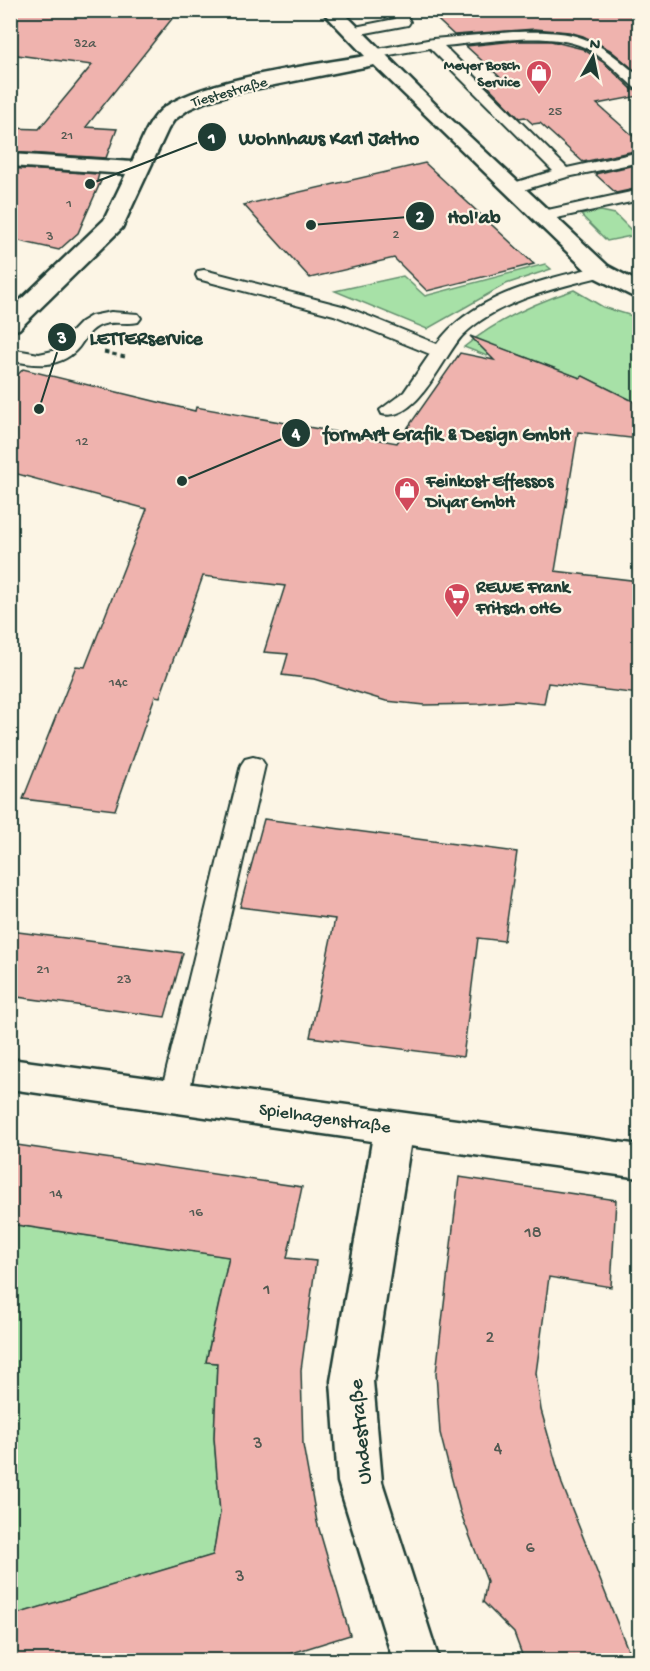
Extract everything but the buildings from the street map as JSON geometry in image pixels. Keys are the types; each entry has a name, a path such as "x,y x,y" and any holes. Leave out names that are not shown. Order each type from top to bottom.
{"street":[{"path":"330,10 374,57 600,271 639,293"},
{"name":"Tiestestraße","path":"10,324 114,223 166,116 182,105 230,88 374,57"},
{"path":"10,160 140,169"},
{"name":"Spielhagenstraße","path":"10,1074 639,1162"},
{"name":"Uhdestraße","path":"394,1126 352,1381 360,1482 416,1660"}],"lane":[{"path":"350,32 403,21 397,10"},
{"path":"374,57 433,43 523,37 570,38 592,45 639,85"},
{"path":"433,43 564,173"},
{"path":"513,188 564,173 639,157"},
{"path":"543,216 639,195"},
{"path":"389,410 400,406 415,391 457,331 480,314 539,289 600,271"},
{"path":"204,275 340,311 442,352"},
{"path":"10,354 36,359 56,357 89,322 106,316 132,318"},
{"path":"174,1097 253,765"}],"green space":[{"path":"601,211 615,214 636,235 607,241 581,215"},
{"path":"545,264 551,269 506,284 427,329 335,291 403,276 425,296"},
{"path":"574,290 603,307 639,318 639,404 583,376 580,378 498,347 487,356 464,347 516,313"},
{"path":"10,1224 229,1257 206,1361 217,1363 214,1438 220,1513 213,1555 11,1616"}],"place":[{"name":"Meyer Bosch Service","path":"539,96"},
{"name":"Wohnhaus Karl Jatho","path":"90,184"},
{"name":"Hol'ab","path":"311,225"},
{"name":"LETTERservice","path":"39,409"},
{"name":"formArt Grafik & Design GmbH","path":"182,481"},
{"name":"Feinkost Effessos Diyar GmbH","path":"407,513"},
{"name":"REWE Frank Fritsch oHG","path":"457,619"}]}
